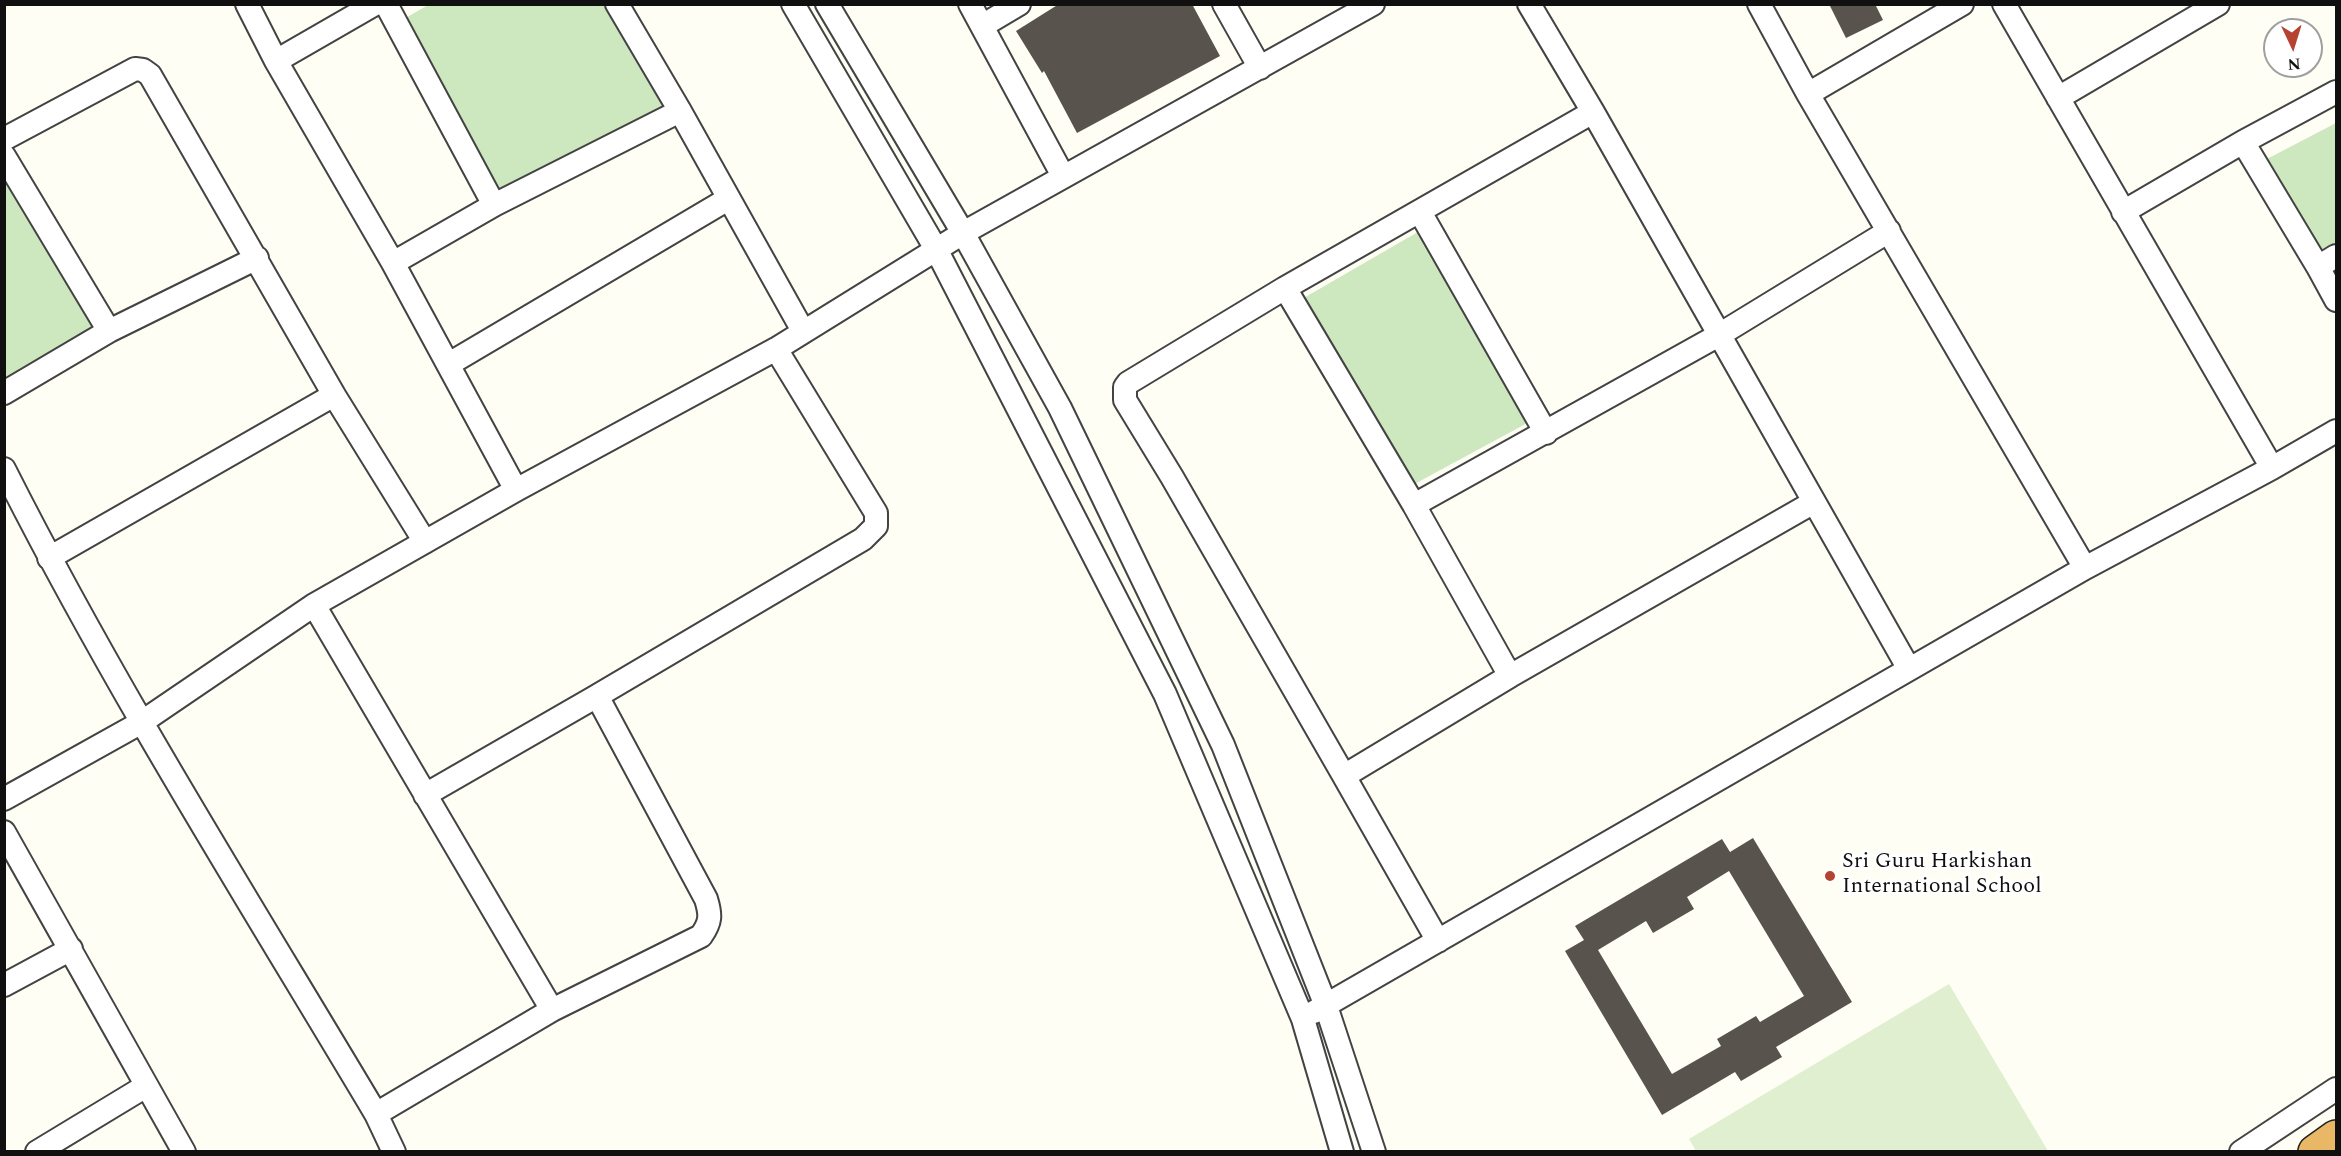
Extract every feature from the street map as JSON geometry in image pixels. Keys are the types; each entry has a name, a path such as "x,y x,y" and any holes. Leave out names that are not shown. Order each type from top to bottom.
{"highway":[{"path":"2315,1152 2337,1137"}],"street":[{"path":"246,4 276,61 393,263 516,490"},
{"path":"276,61 375,4"},
{"path":"386,4 494,205"},
{"path":"617,4 680,111 803,331"},
{"path":"794,4 936,249 1165,694 1303,1019 1342,1152"},
{"path":"827,4 963,233 1060,408 1223,745 1326,1006 1374,1152"},
{"path":"970,4 1063,176"},
{"path":"982,26 1019,4"},
{"path":"1224,4 1260,68"},
{"path":"4,799 142,722 314,605 516,490 776,349 963,233 1373,4"},
{"path":"1529,4 1593,112 1909,669"},
{"path":"1759,4 1808,94 2085,568"},
{"path":"1808,94 1962,4"},
{"path":"2004,4 2272,468"},
{"path":"2058,98 2218,4"},
{"path":"4,139 135,69 143,70 156,81 334,395 424,542"},
{"path":"2123,212 2243,142 2337,92"},
{"path":"393,263 494,205 680,111"},
{"path":"1438,941 1125,400 1124,393 1128,382 1285,288 1593,112"},
{"path":"2243,142 2327,261 2337,300"},
{"path":"4,156 109,331"},
{"path":"449,364 728,199"},
{"path":"1420,212 1546,433"},
{"path":"1414,505 1719,334 1888,231"},
{"path":"4,393 109,331 256,258"},
{"path":"1285,288 1414,505 1510,676"},
{"path":"425,795 863,539 876,526 876,513 776,349"},
{"path":"49,558 334,395"},
{"path":"1303,1019 2085,568 2337,431"},
{"path":"4,470 49,558 142,722 376,1114 394,1152"},
{"path":"1344,776 1510,676 1814,502"},
{"path":"314,605 552,1010"},
{"path":"376,1114 552,1010 701,936 710,924 710,912 706,899 597,696"},
{"path":"4,832 184,1152"},
{"path":"4,985 71,949"},
{"path":"37,1152 146,1086"},
{"path":"2241,1152 2337,1089"}],"green space":[{"path":"428,5 607,5 666,106 494,193 404,19"},
{"path":"2336,123 2336,242 2321,250 2265,160"},
{"path":"4,174 93,329 4,382"},
{"path":"1423,229 1531,421 1409,487 1302,299"},
{"path":"1949,984 2048,1151 1696,1151 1689,1139"}],"building":[{"path":"1059,4 1192,4 1220,56 1077,133 1044,71 1042,73 1016,31"},
{"path":"1829,4 1875,4 1883,20 1846,38"},
{"path":"1753,838 1852,1002 1776,1047 1782,1057 1741,1081 1735,1072 1662,1115 1565,951 1584,940 1575,926 1722,839 1730,852","holes":["1729,871 1804,996 1760,1022 1756,1016 1717,1039 1721,1046 1672,1074 1598,950 1646,921 1653,933 1694,909 1687,897"]}],"place":[{"name":"Sri Guru Harkishan International School","path":"1830,876"}]}
